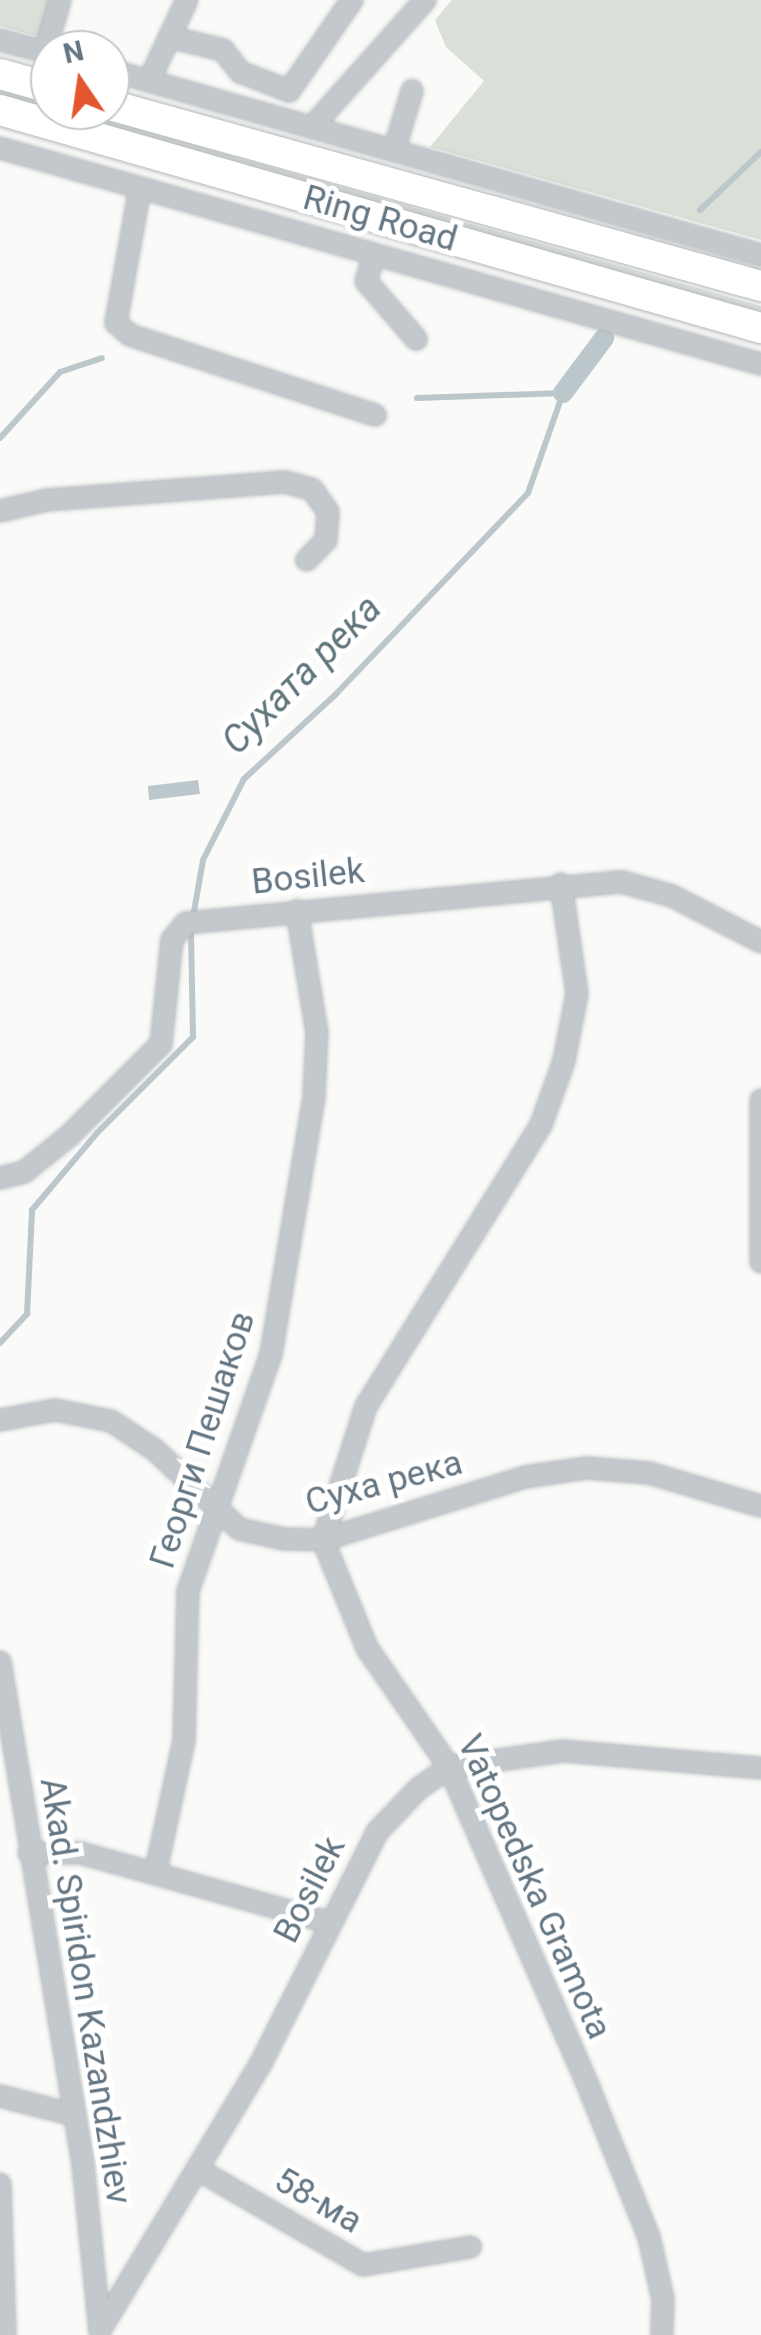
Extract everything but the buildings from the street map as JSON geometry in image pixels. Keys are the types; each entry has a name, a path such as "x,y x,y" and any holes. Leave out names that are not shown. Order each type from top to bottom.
{"highway":[{"path":"0,74 30,82"},
{"name":"Ring Road","path":"0,110 761,328"},
{"name":"Ring Road","path":"130,111 761,286"},
{"path":"706,271 761,275"},
{"path":"696,309 761,338"}],"street":[{"path":"52,30 60,0"},
{"path":"149,82 187,0"},
{"path":"169,37 223,50 240,72 289,90 352,0"},
{"path":"312,127 425,0"},
{"path":"0,40 30,48"},
{"path":"130,76 761,255"},
{"path":"394,151 412,91"},
{"path":"0,148 761,364"},
{"path":"140,188 116,323 130,335 376,415"},
{"path":"374,254 366,281 416,340"},
{"path":"0,511 47,500 285,482 312,489 328,512 326,540 307,560"},
{"name":"Bosilek","path":"0,1178 24,1172 69,1136 161,1044 172,940 196,922 561,884 622,882 672,896 761,942"},
{"path":"323,1540 366,1406 541,1125 558,1077 577,994 561,884"},
{"name":"Георги Пешаков","path":"156,1870 184,1740 188,1591 213,1511 272,1354 314,1096 318,1032 297,911"},
{"path":"761,1100 761,1262"},
{"name":"Суха река","path":"0,1420 55,1410 111,1420 156,1450 213,1511 239,1529 323,1540 525,1477 587,1468 649,1474 761,1506"},
{"name":"Vatopedska Gramota","path":"323,1540 367,1648 449,1767 649,2237 662,2335"},
{"name":"Akad. Spiridon Kazandzhiev","path":"0,1662 70,2114 83,2164 100,2332"},
{"path":"449,1767 563,1751 761,1768"},
{"name":"Bosilek","path":"100,2332 260,2065 328,1922 377,1832 449,1767"},
{"path":"29,1853 81,1852 156,1870 328,1922"},
{"path":"0,2096 70,2114"},
{"name":"58-ма","path":"197,2169 362,2265 471,2247"},
{"path":"0,2184 5,2335"}],"shaded area":[{"path":"0,0 55,0 46,30 30,30 30,34 0,26"},
{"path":"452,0 761,0 761,240 430,147 484,81 446,47 435,20"},
{"path":"0,90 30,98 30,105 0,96"},
{"path":"130,127 761,306 761,312 120,130 130,130"},
{"path":"198,780 200,794 149,800 148,786"}],"waterway":[{"name":"Сухата река","path":"700,210 761,152"},
{"name":"Сухата река","path":"563,393 604,338"},
{"path":"0,438 60,372 102,358"},
{"name":"Сухата река","path":"193,917 203,860 244,779 336,694 528,493 563,393 417,398"},
{"name":"Сухата река","path":"0,1343 27,1314 32,1210 97,1133 193,1037 191,929"}]}
